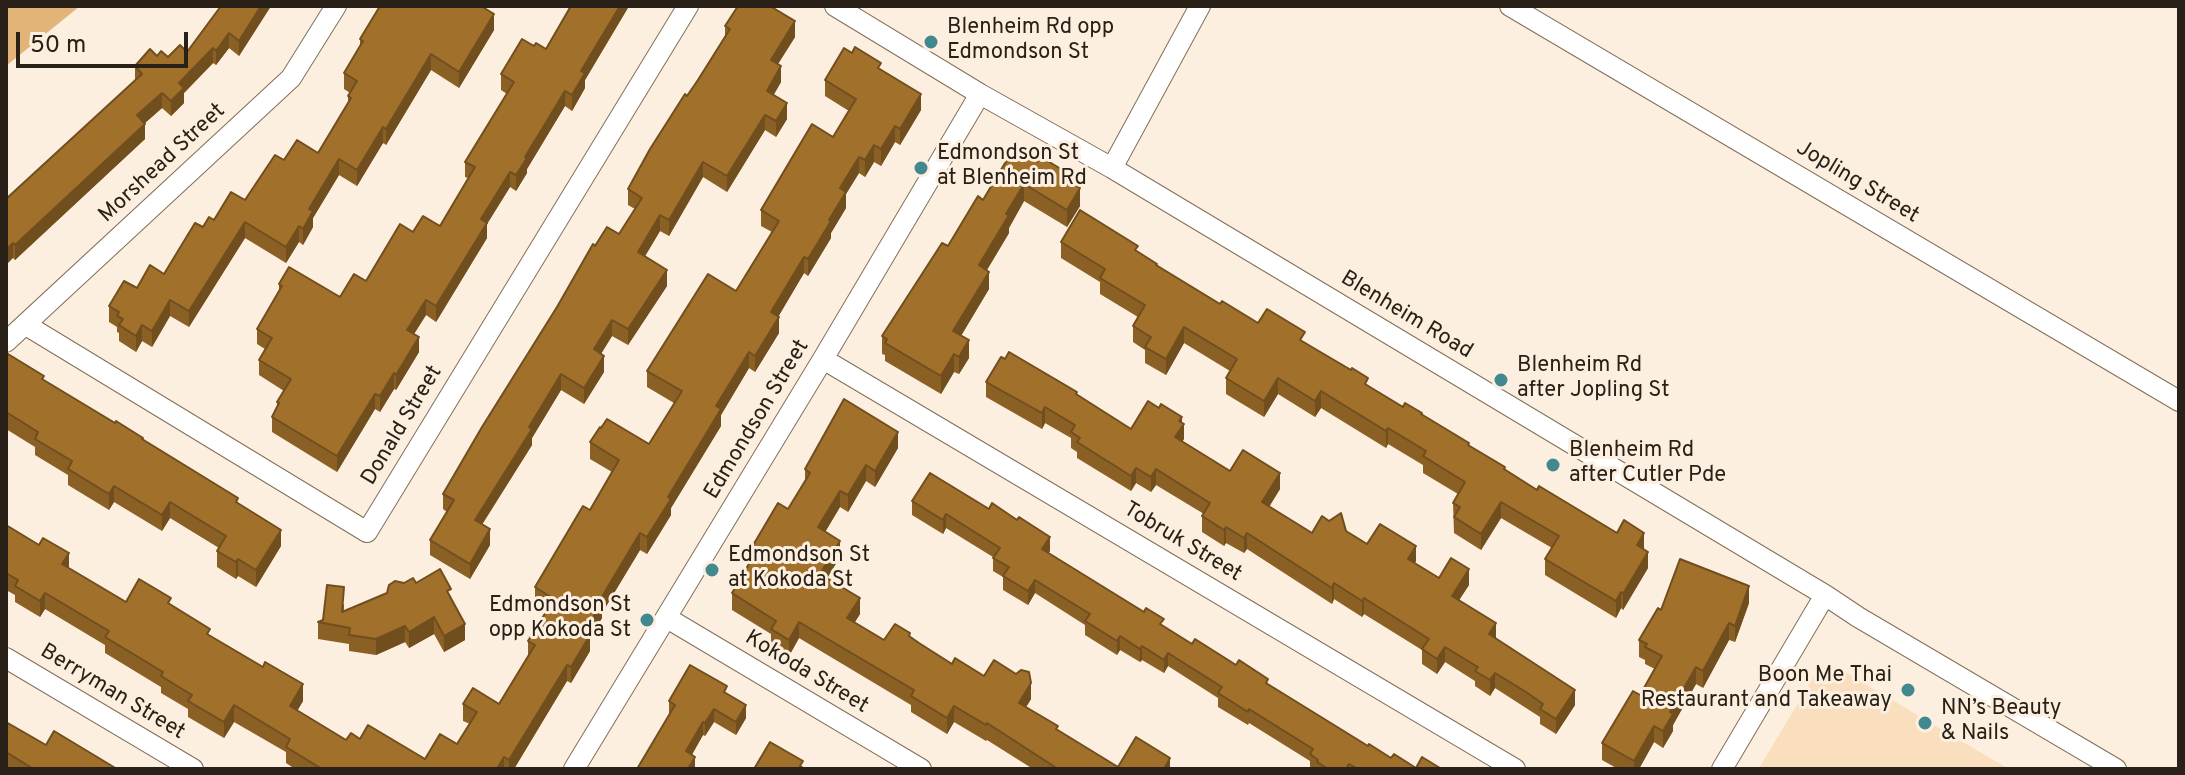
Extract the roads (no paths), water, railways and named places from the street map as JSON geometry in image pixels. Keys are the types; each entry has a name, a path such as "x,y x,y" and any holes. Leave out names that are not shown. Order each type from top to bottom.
{"street":[{"name":"Morshead Street","path":"6,342 291,78 336,6"},
{"name":"Donald Street","path":"26,325 367,532 688,6"},
{"name":"Blenheim Road","path":"835,6 980,94 1112,168 2116,769"},
{"path":"1112,168 1200,6"},
{"name":"Jopling Street","path":"1510,6 2179,401"},
{"name":"Edmondson Street","path":"574,769 980,94"},
{"name":"Tobruk Street","path":"823,359 1515,769"},
{"path":"1722,769 1825,595"},
{"name":"Kokoda Street","path":"667,618 921,769"},
{"name":"Berryman Street","path":"6,658 193,769"}],"place":[{"name":"Blenheim Rd opp Edmondson St","path":"931,42"},
{"name":"Edmondson St at Blenheim Rd","path":"921,168"},
{"name":"Blenheim Rd after Jopling St","path":"1501,380"},
{"name":"Blenheim Rd after Cutler Pde","path":"1553,465"},
{"name":"Edmondson St at Kokoda St","path":"712,570"},
{"name":"Edmondson St opp Kokoda St","path":"647,620"},
{"name":"Boon Me Thai Restaurant and Takeaway","path":"1908,690"},
{"name":"NN’s Beauty & Nails","path":"1925,723"}]}
